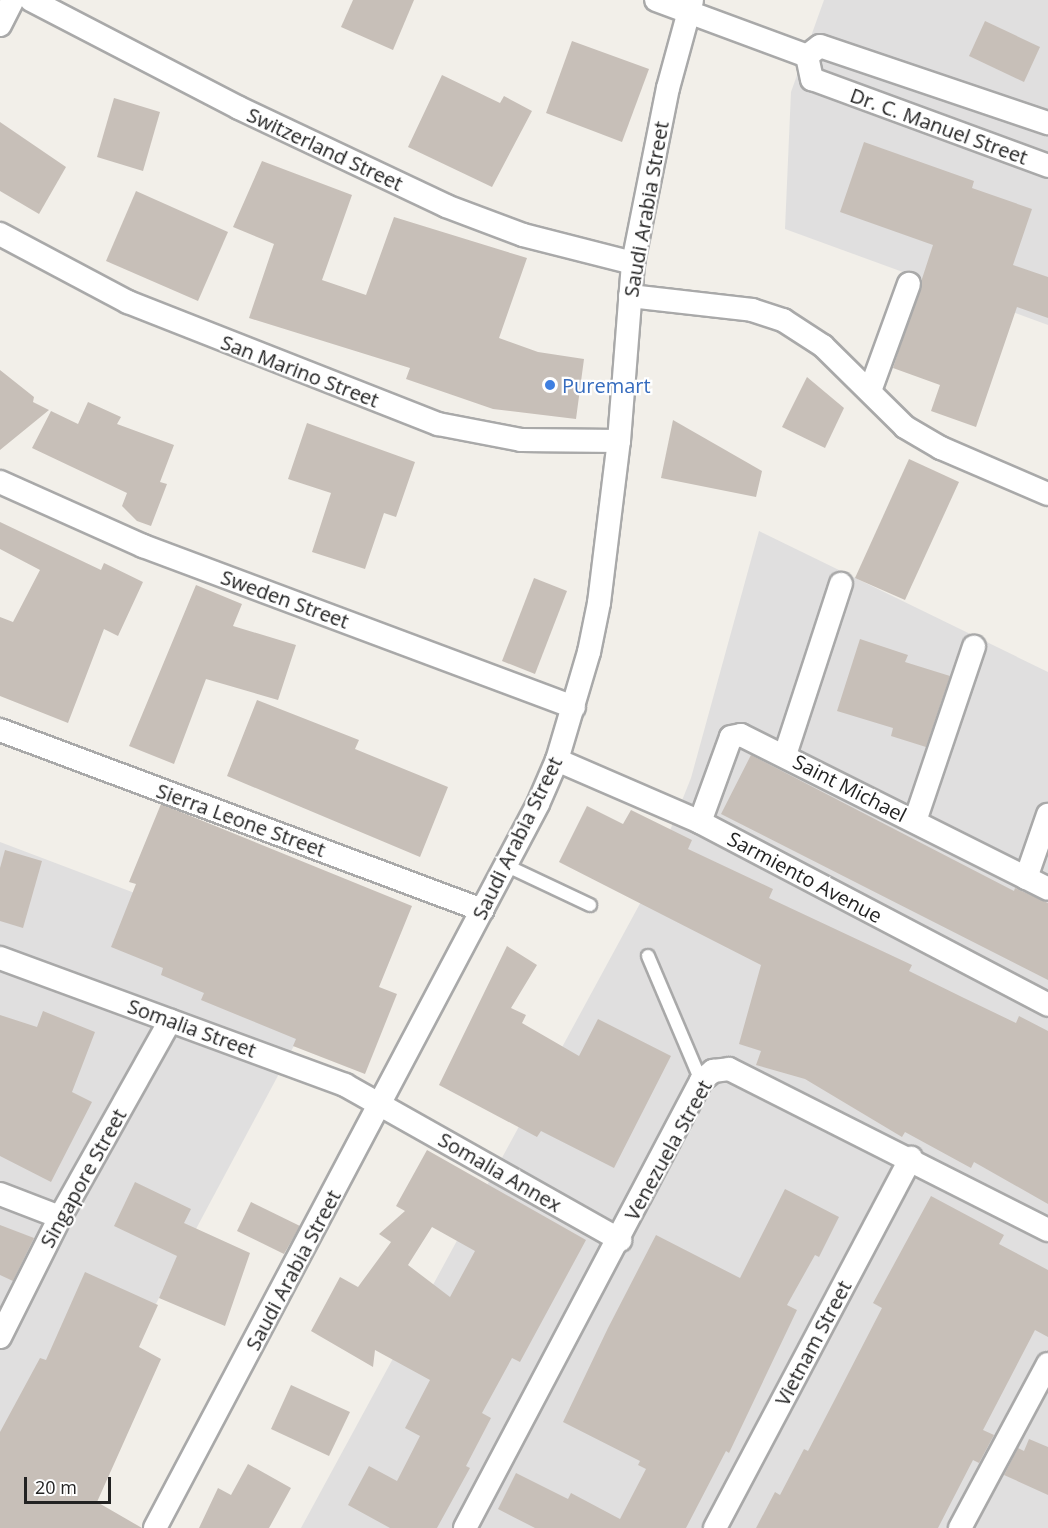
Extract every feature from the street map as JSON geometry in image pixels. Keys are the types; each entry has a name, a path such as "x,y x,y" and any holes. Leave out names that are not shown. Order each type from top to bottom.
{"street":[{"path":"0,25 14,0"},
{"name":"Switzerland Street","path":"31,0 239,108 446,206 524,235 633,263"},
{"path":"656,0 689,5 807,56"},
{"name":"Saudi Arabia Street","path":"155,1528 381,1103 557,760 574,707 599,603 619,441 633,263 689,5"},
{"name":"Dr. C. Manuel Street","path":"1048,123 820,46 807,56 812,79 1048,166"},
{"name":"San Marino Street","path":"0,234 128,302 438,424 521,440 619,441"},
{"path":"870,391 909,284"},
{"path":"630,296 752,310 783,320 806,331 914,433 1048,494"},
{"name":"Sweden Street","path":"0,482 143,546 574,707"},
{"path":"785,755 841,584"},
{"path":"915,821 975,647"},
{"name":"Sierra Leone Street","path":"0,730 482,910"},
{"name":"Saint Michael","path":"700,822 731,736 741,735 785,755 1048,889"},
{"name":"Sarmiento Avenue","path":"557,760 700,822 1048,1005"},
{"path":"1026,878 1048,815"},
{"name":"Somalia Street","path":"0,958 299,1066 381,1103"},
{"name":"Singapore Street","path":"0,1338 60,1217 170,1021"},
{"name":"Venezuela Street","path":"465,1528 620,1240 701,1082 713,1071 729,1069 911,1158 1048,1230"},
{"name":"Somalia Annex","path":"381,1103 620,1240"},
{"name":"Vietnam Street","path":"715,1528 911,1158"},
{"path":"0,1194 60,1217"},
{"path":"960,1528 1048,1364"}],"lane":[{"path":"505,865 590,905"},
{"path":"648,956 701,1082"}],"shaded area":[{"path":"824,0 1048,0 1048,325 785,229 791,92"},
{"path":"759,531 1048,672 1048,1528 301,1528 643,898 691,778"},
{"path":"0,842 335,969 36,1528 0,1528"}],"building":[{"path":"353,0 414,0 393,50 341,27"},
{"path":"985,21 1040,47 1024,82 969,56"},
{"path":"572,41 649,69 622,142 546,113"},
{"path":"442,75 500,103 504,96 532,111 492,187 408,147"},
{"path":"114,98 160,112 143,171 97,157"},
{"path":"0,122 66,167 39,214 0,191"},
{"path":"864,142 974,181 972,188 1032,209 1013,265 1048,277 1048,318 1017,307 976,427 931,411 940,385 893,368 933,245 840,212"},
{"path":"262,161 352,195 322,280 366,295 394,217 527,258 499,338 538,352 584,359 576,419 493,409 406,379 410,368 249,318 274,244 233,227"},
{"path":"136,191 228,232 198,301 106,261"},
{"path":"0,370 34,397 33,402 49,410 0,450"},
{"path":"807,377 844,408 825,448 782,427"},
{"path":"88,402 121,417 117,424 174,445 160,482 167,484 151,526 137,521 122,506 127,493 32,448 51,411 78,424"},
{"path":"673,420 762,471 756,497 661,478"},
{"path":"307,423 415,462 396,517 384,513 365,569 312,552 331,493 288,479"},
{"path":"909,459 959,482 905,600 855,578"},
{"path":"0,522 101,570 104,563 143,582 118,636 104,629 68,723 0,696 0,617 13,622 40,570 0,549"},
{"path":"534,578 567,591 535,674 502,661"},
{"path":"196,585 242,604 233,626 296,645 278,700 206,679 174,764 129,746"},
{"path":"860,639 908,655 905,662 950,676 926,747 891,736 893,728 837,711"},
{"path":"257,700 359,740 355,749 448,787 420,857 227,776"},
{"path":"751,755 1014,891 1015,888 1048,903 1048,980 721,814"},
{"path":"161,804 412,906 379,987 397,994 365,1074 293,1046 296,1039 201,1000 204,993 161,975 163,968 111,947 136,884 129,882"},
{"path":"587,806 623,824 631,810 692,840 688,849 773,889 769,898 912,965 909,971 1016,1023 1019,1016 1048,1031 1048,1204 974,1162 971,1168 905,1132 902,1137 805,1079 756,1065 761,1051 739,1044 761,965 559,862"},
{"path":"5,850 42,861 23,928 0,921 0,868"},
{"path":"507,946 537,965 511,1008 526,1015 522,1023 579,1056 598,1019 671,1056 614,1168 541,1131 537,1137 439,1085"},
{"path":"43,1011 95,1032 72,1092 92,1102 51,1182 0,1156 0,1015 37,1027"},
{"path":"427,1150 586,1240 520,1362 512,1358 482,1413 491,1418 466,1466 470,1468 437,1528 390,1528 348,1505 369,1466 397,1481 420,1436 405,1428 430,1380 375,1350 373,1367 311,1331 340,1277 358,1287 391,1242 379,1234 405,1211 396,1206","holes":["432,1227 475,1251 450,1297 408,1265"]},
{"path":"135,1182 191,1209 184,1223 250,1253 225,1326 159,1298 177,1256 114,1226"},
{"path":"785,1189 839,1217 819,1257 815,1255 787,1305 797,1310 729,1453 726,1451 686,1528 535,1528 498,1509 516,1473 568,1499 571,1493 620,1519 646,1469 638,1465 640,1461 563,1422 608,1328 656,1235 740,1278"},
{"path":"931,1196 1004,1235 999,1244 1048,1270 1048,1337 1035,1330 983,1430 994,1435 979,1463 973,1460 938,1528 756,1528 775,1492 780,1495 804,1449 808,1451 882,1308 873,1303"},
{"path":"251,1202 300,1226 284,1254 237,1231"},
{"path":"0,1225 34,1238 13,1281 0,1275"},
{"path":"85,1272 158,1305 139,1347 161,1359 97,1502 142,1528 0,1528 0,1432 40,1358 46,1360"},
{"path":"291,1385 350,1412 329,1456 271,1429"},
{"path":"1029,1439 1048,1447 1048,1495 1004,1475 1018,1448 1024,1451"},
{"path":"248,1464 291,1488 269,1528 199,1528 218,1488 231,1495"}],"place":[{"name":"Puremart","path":"550,385"}]}
